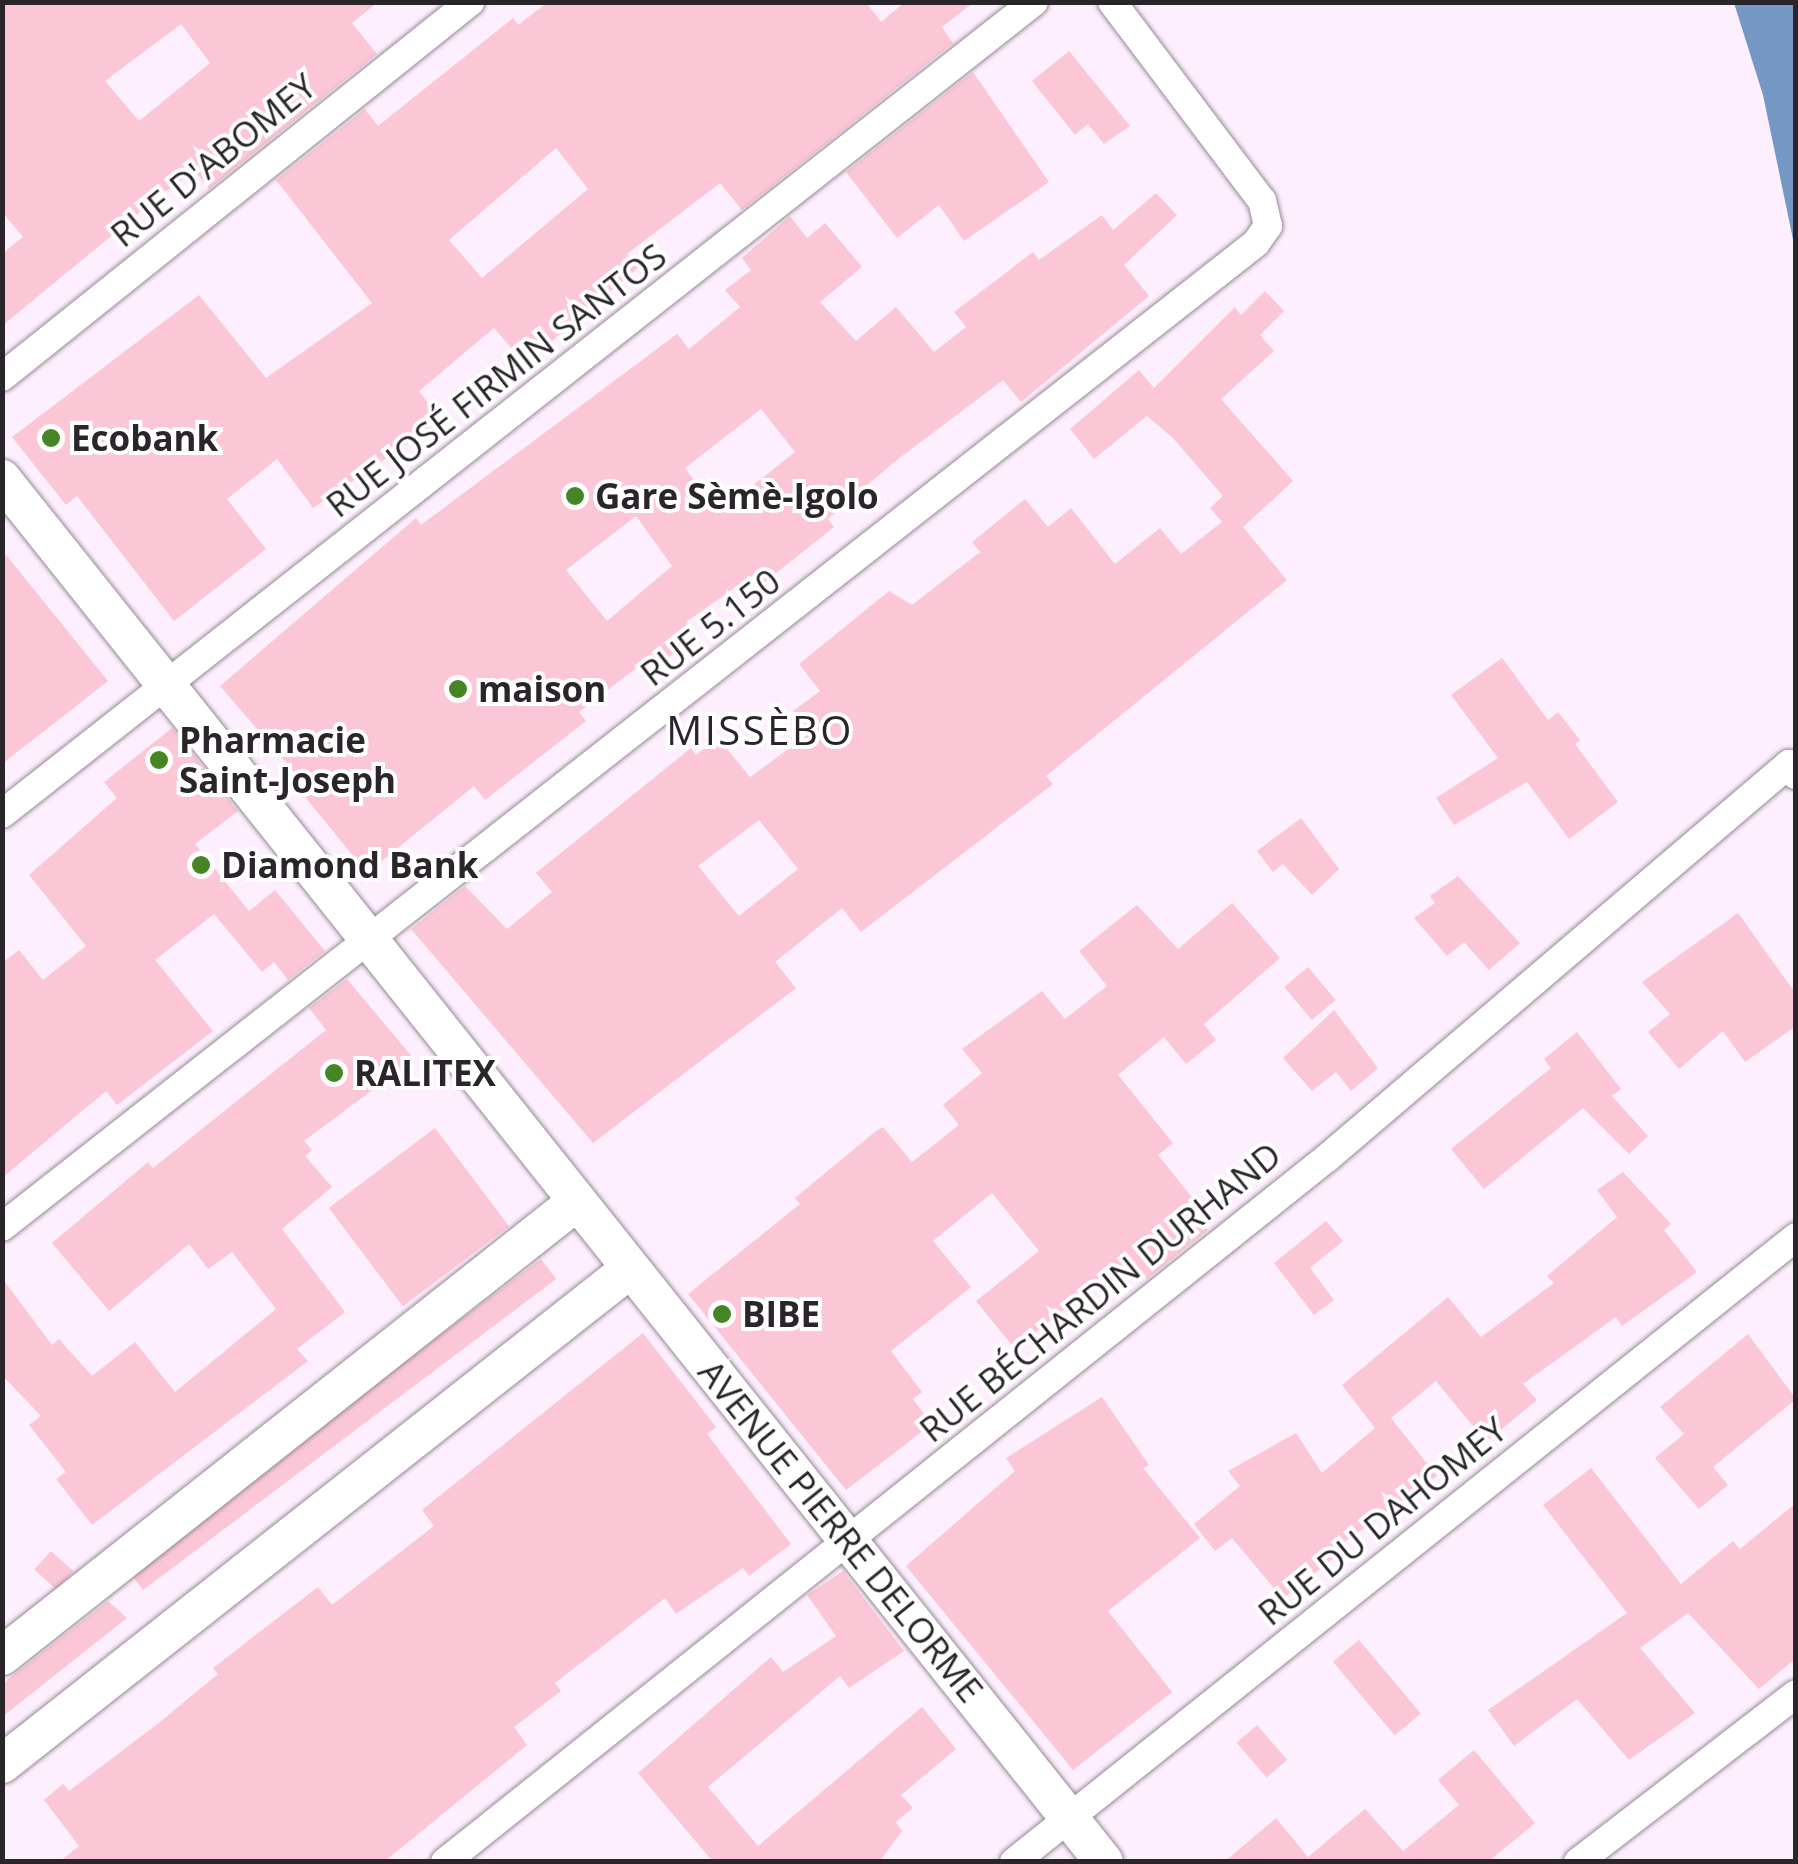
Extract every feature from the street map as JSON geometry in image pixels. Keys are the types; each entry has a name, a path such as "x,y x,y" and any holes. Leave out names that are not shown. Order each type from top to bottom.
{"main road":[{"name":"AVENUE PIERRE DELORME","path":"2,479 575,1203 1104,1862"},
{"path":"2,1656 575,1203"},
{"path":"2,1764 630,1270"}],"street":[{"name":"RUE D'ABOMEY","path":"2,376 470,2"},
{"name":"RUE JOSÉ FIRMIN SANTOS","path":"2,814 1034,2"},
{"name":"RUE 5.150","path":"2,1228 1256,244 1268,226 1262,201 1112,2"},
{"name":"RUE BÉCHARDIN DURHAND","path":"445,1862 1326,1158 1792,769"},
{"name":"RUE DU DAHOMEY","path":"1014,1862 1796,1238"},
{"path":"1578,1862 1796,1694"}],"water":[{"path":"1734,3 1795,3 1795,249 1763,95"}],"building":[{"path":"2,2 378,2 352,23 377,54 209,189 195,171 162,194 2,326 2,254 23,237 2,212","holes":["181,24 210,63 139,121 105,81"]},
{"path":"548,2 866,2 881,22 905,2 974,2 942,27 953,43 742,210 720,183 627,254 639,267 525,364 494,328 419,391 441,421 313,508 277,459 227,499 266,549 174,621 77,496 66,505 12,437 199,295 266,378 372,303 276,180 365,109 378,126 513,18 518,25","holes":["556,148 588,189 482,278 449,240"]},
{"path":"1069,51 1130,126 1104,144 1088,124 1075,135 1032,81"},
{"path":"973,72 1049,182 964,241 939,205 897,238 846,172"},
{"path":"1156,193 1177,215 1124,265 1149,296 1021,402 1003,380 893,463 828,519 834,527 761,585 753,575 686,622 697,635 655,668 648,659 579,712 586,721 485,800 474,786 367,873 301,792 307,787 220,686 416,518 421,525 677,334 689,349 740,307 725,290 751,270 742,258 790,216 807,238 825,223 862,267 820,302 856,341 896,307 934,352 966,327 954,312 1033,252 1039,260 1102,215 1113,230","holes":["761,409 795,452 718,513 685,468","636,516 672,566 607,621 566,570"]},
{"path":"1265,291 1284,311 1260,335 1274,351 1221,399 1293,481 1243,527 1287,580 1046,776 1053,784 861,932 842,908 775,962 796,988 593,1143 411,929 465,886 507,929 552,892 536,873 691,748 696,755 718,738 750,777 810,733 793,711 820,691 799,664 889,591 912,605 980,552 972,542 1025,499 1048,527 1071,508 1115,564 1160,528 1181,554 1222,522 1210,508 1223,496 1173,438 1147,416 1094,459 1070,429 1139,370 1154,388 1235,307 1241,315","holes":["759,820 798,869 739,916 698,866"]},
{"path":"2,550 108,681 2,764"},
{"path":"1502,658 1548,720 1558,712 1580,740 1575,744 1618,802 1569,839 1527,782 1454,825 1436,798 1498,758 1451,695"},
{"path":"172,728 238,811 195,844 249,911 275,890 325,951 288,980 274,962 262,972 214,914 155,960 213,1031 117,1105 106,1091 2,1178 2,963 19,950 43,980 86,946 29,875 117,798 104,782"},
{"path":"1301,818 1339,869 1312,895 1283,864 1273,872 1257,851"},
{"path":"1458,876 1520,943 1489,970 1464,942 1447,956 1414,918 1435,903 1430,896"},
{"path":"1232,903 1280,958 1204,1024 1216,1040 1186,1064 1164,1037 1118,1075 1173,1143 1158,1155 1203,1211 1197,1216 1208,1230 1147,1279 1136,1265 1124,1275 1117,1267 1015,1349 976,1301 1039,1251 992,1193 933,1241 971,1287 891,1351 922,1392 913,1399 932,1424 846,1490 688,1294 800,1204 795,1198 876,1131 883,1127 912,1162 959,1125 943,1105 982,1073 962,1049 1042,991 1065,1019 1107,986 1079,951 1137,905 1178,949"},
{"path":"1738,913 1796,994 1796,1026 1745,1062 1723,1031 1679,1069 1648,1032 1670,1014 1642,982"},
{"path":"1308,967 1336,1000 1312,1020 1284,987"},
{"path":"347,979 414,1059 304,1141 312,1150 305,1156 332,1187 282,1229 345,1312 297,1349 308,1361 92,1525 56,1479 66,1472 29,1425 41,1416 2,1375 2,1278 52,1345 59,1339 92,1376 135,1342 175,1392 276,1309 232,1252 208,1269 189,1244 109,1311 52,1243 148,1162 153,1168 326,1030 309,1008"},
{"path":"1334,1010 1378,1068 1351,1091 1336,1072 1312,1091 1283,1058"},
{"path":"1577,1032 1621,1089 1612,1096 1648,1136 1629,1154 1583,1108 1484,1189 1451,1149 1551,1068 1544,1059"},
{"path":"435,1128 509,1226 403,1306 329,1208"},
{"path":"1623,1172 1671,1224 1664,1230 1697,1272 1622,1326 1616,1317 1523,1384 1537,1400 1486,1442 1436,1381 1391,1418 1437,1476 1332,1551 1336,1556 1283,1599 1232,1538 1215,1551 1194,1524 1240,1486 1228,1471 1296,1433 1322,1473 1375,1428 1342,1385 1448,1297 1481,1337 1554,1283 1547,1276 1617,1217 1597,1190"},
{"path":"1326,1221 1343,1241 1310,1268 1334,1300 1314,1315 1274,1263"},
{"path":"541,1259 556,1279 143,1590 128,1570"},
{"path":"643,1333 716,1427 707,1434 791,1544 749,1576 743,1568 676,1614 665,1598 555,1683 561,1691 514,1727 527,1745 384,1862 59,1862 79,1846 44,1800 63,1784 69,1791 160,1722 218,1674 213,1668 318,1587 332,1605 434,1526 422,1510"},
{"path":"1748,1334 1796,1399 1713,1467 1728,1485 1699,1509 1655,1458 1684,1434 1660,1407"},
{"path":"1102,1397 1149,1465 1143,1468 1200,1538 1108,1611 1172,1692 1073,1770 906,1566 1015,1471 1006,1458"},
{"path":"1591,1468 1681,1584 1733,1541 1740,1549 1796,1503 1796,1658 1759,1689 1688,1613 1640,1648 1695,1713 1629,1760 1577,1699 1514,1746 1488,1710 1627,1613 1543,1505"},
{"path":"51,1551 73,1571 57,1590 34,1570"},
{"path":"843,1571 904,1651 849,1688 840,1676 708,1787 758,1846 922,1707 956,1749 901,1795 913,1808 896,1822 902,1831 879,1862 713,1862 638,1773 771,1657 783,1672 836,1636 807,1595"},
{"path":"108,1601 127,1618 2,1717 2,1684"},
{"path":"1359,1640 1421,1714 1395,1735 1333,1662"},
{"path":"1257,1725 1287,1760 1267,1777 1237,1743"},
{"path":"1474,1750 1535,1823 1488,1862 1224,1862 1276,1818 1308,1857 1365,1809 1403,1851 1459,1805 1438,1780"}],"place":[{"name":"Ecobank","path":"51,438"},
{"name":"Gare Sèmè-Igolo","path":"575,496"},
{"name":"maison","path":"458,689"},
{"name":"Pharmacie Saint-Joseph","path":"159,760"},
{"name":"Diamond Bank","path":"201,865"},
{"name":"RALITEX","path":"334,1073"},
{"name":"BIBE","path":"722,1314"}],"district":[{"name":"MISSÈBO","path":"760,730"}]}
